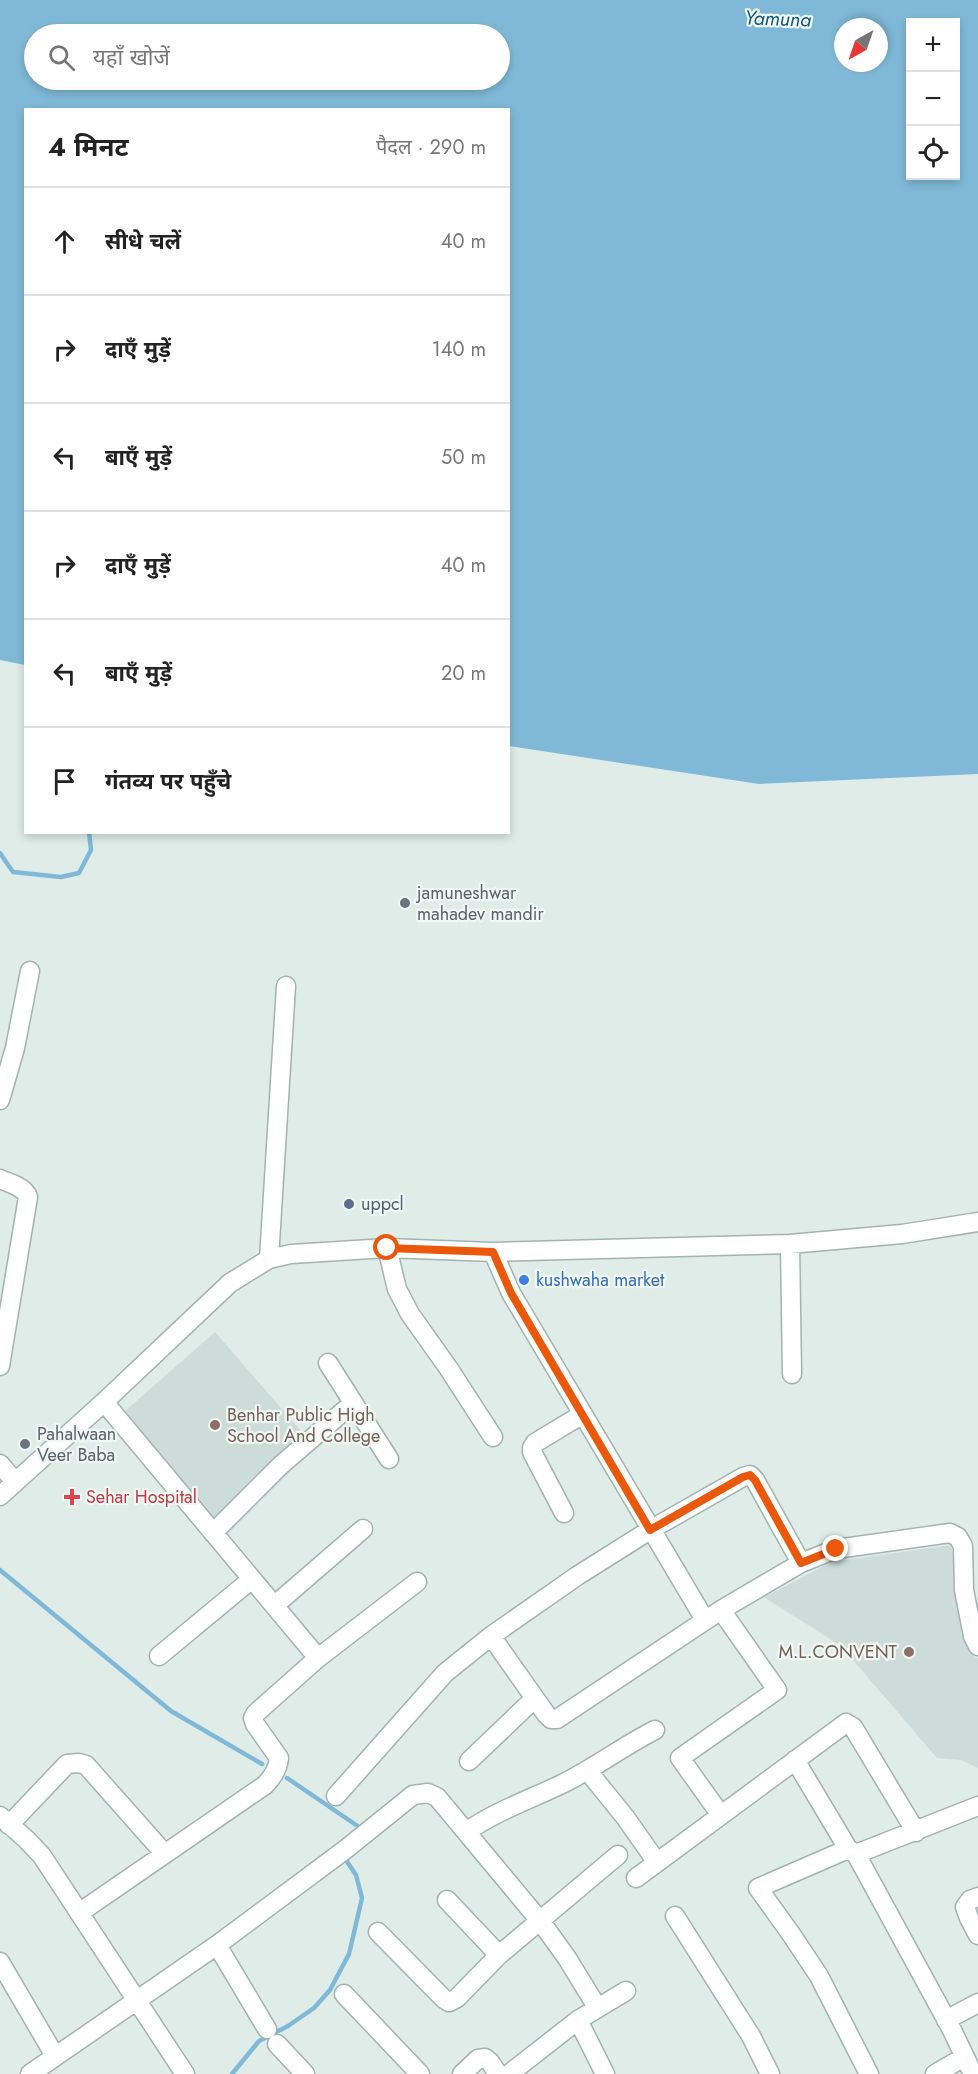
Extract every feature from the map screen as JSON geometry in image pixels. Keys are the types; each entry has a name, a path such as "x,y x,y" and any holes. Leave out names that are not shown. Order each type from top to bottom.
{"street":[{"path":"0,1100 15,1048 30,971"},
{"path":"269,1259 286,986"},
{"path":"0,1179 23,1190 28,1197 7,1278 0,1366"},
{"path":"0,1496 104,1402 230,1282 269,1259 291,1254 387,1248 493,1252 790,1244 902,1234 978,1222"},
{"path":"790,1244 792,1374"},
{"path":"387,1248 397,1289 410,1314 449,1368 493,1437"},
{"path":"493,1252 511,1293 705,1620"},
{"path":"328,1364 389,1459"},
{"path":"104,1402 318,1658"},
{"path":"213,1533 281,1465 352,1404"},
{"path":"564,1513 532,1448 536,1443 583,1414"},
{"path":"0,1464 15,1482"},
{"path":"336,1796 445,1673 491,1636 577,1576 650,1530 743,1477 750,1475 755,1480 801,1563"},
{"path":"275,1605 363,1529"},
{"path":"491,1636 534,1699 551,1719 557,1719 705,1620 801,1563 836,1549 950,1533 958,1537 963,1546 964,1590 973,1636 978,1646"},
{"path":"159,1656 252,1580"},
{"path":"79,1913 265,1785 279,1763 279,1758 255,1724 253,1718 256,1713 318,1658 417,1582"},
{"path":"720,1814 680,1758 777,1690 721,1610"},
{"path":"469,1761 534,1699"},
{"path":"636,1878 842,1724 850,1724 916,1832"},
{"path":"466,1832 492,1815 564,1783 655,1730"},
{"path":"795,1760 852,1851 946,2020 973,2074"},
{"path":"164,1853 86,1765 80,1763 67,1764 5,1820 42,1856 185,2074"},
{"path":"587,1770 625,1817 656,1861"},
{"path":"30,2074 217,1945 346,1849 413,1795 428,1793 437,1797 541,1922 567,1958 597,2007"},
{"path":"869,2074 819,1976 758,1888 852,1851 916,1832 978,1806"},
{"path":"378,1932 449,2002 457,1998 499,1955 618,1855"},
{"path":"978,1897 970,1900 965,1907 978,1935"},
{"path":"447,1900 499,1955"},
{"path":"675,1916 751,2036 770,2074"},
{"path":"217,1945 272,2036 305,2074"},
{"path":"0,1962 55,2056"},
{"path":"509,2074 578,2020 626,1991"},
{"path":"344,1994 420,2074"},
{"path":"946,2020 978,2003"},
{"path":"578,2020 605,2074"},
{"path":"935,2074 964,2057"},
{"path":"462,2074 477,2060 483,2058 489,2060 498,2074"}],"shaded area":[{"name":"Benhar Public High School And College","path":"215,1332 307,1438 216,1524 124,1412"},
{"name":"M.L.CONVENT","path":"951,1545 974,1658 978,1658 978,1768 961,1760 937,1758 841,1646 764,1597 832,1562"}],"water":[{"name":"Yamuna","path":"0,0 978,0 978,774 759,784 510,746 510,108 24,108 24,665 0,660"}],"waterway":[{"path":"0,853 13,872 61,877 79,873 91,850 89,834"},
{"path":"0,1570 171,1711 262,1764"},
{"path":"287,1778 362,1829"},
{"path":"232,2074 259,2041 288,2026 314,2008 330,1990 349,1954 362,1898 356,1875 346,1860 348,1855"}],"place":[{"name":"jamuneshwar mahadev mandir","path":"405,903"},
{"name":"uppcl","path":"349,1204"},
{"name":"kushwaha market","path":"524,1280"},
{"name":"Benhar Public High School And College","path":"215,1425"},
{"name":"Pahalwaan Veer Baba","path":"25,1444"},
{"name":"Sehar Hospital","path":"72,1497"},
{"name":"M.L.CONVENT","path":"909,1652"}],"route":[{"path":"387,1248 493,1252 511,1293 540,1345 650,1530 750,1475 755,1480 801,1563 836,1549"}]}
